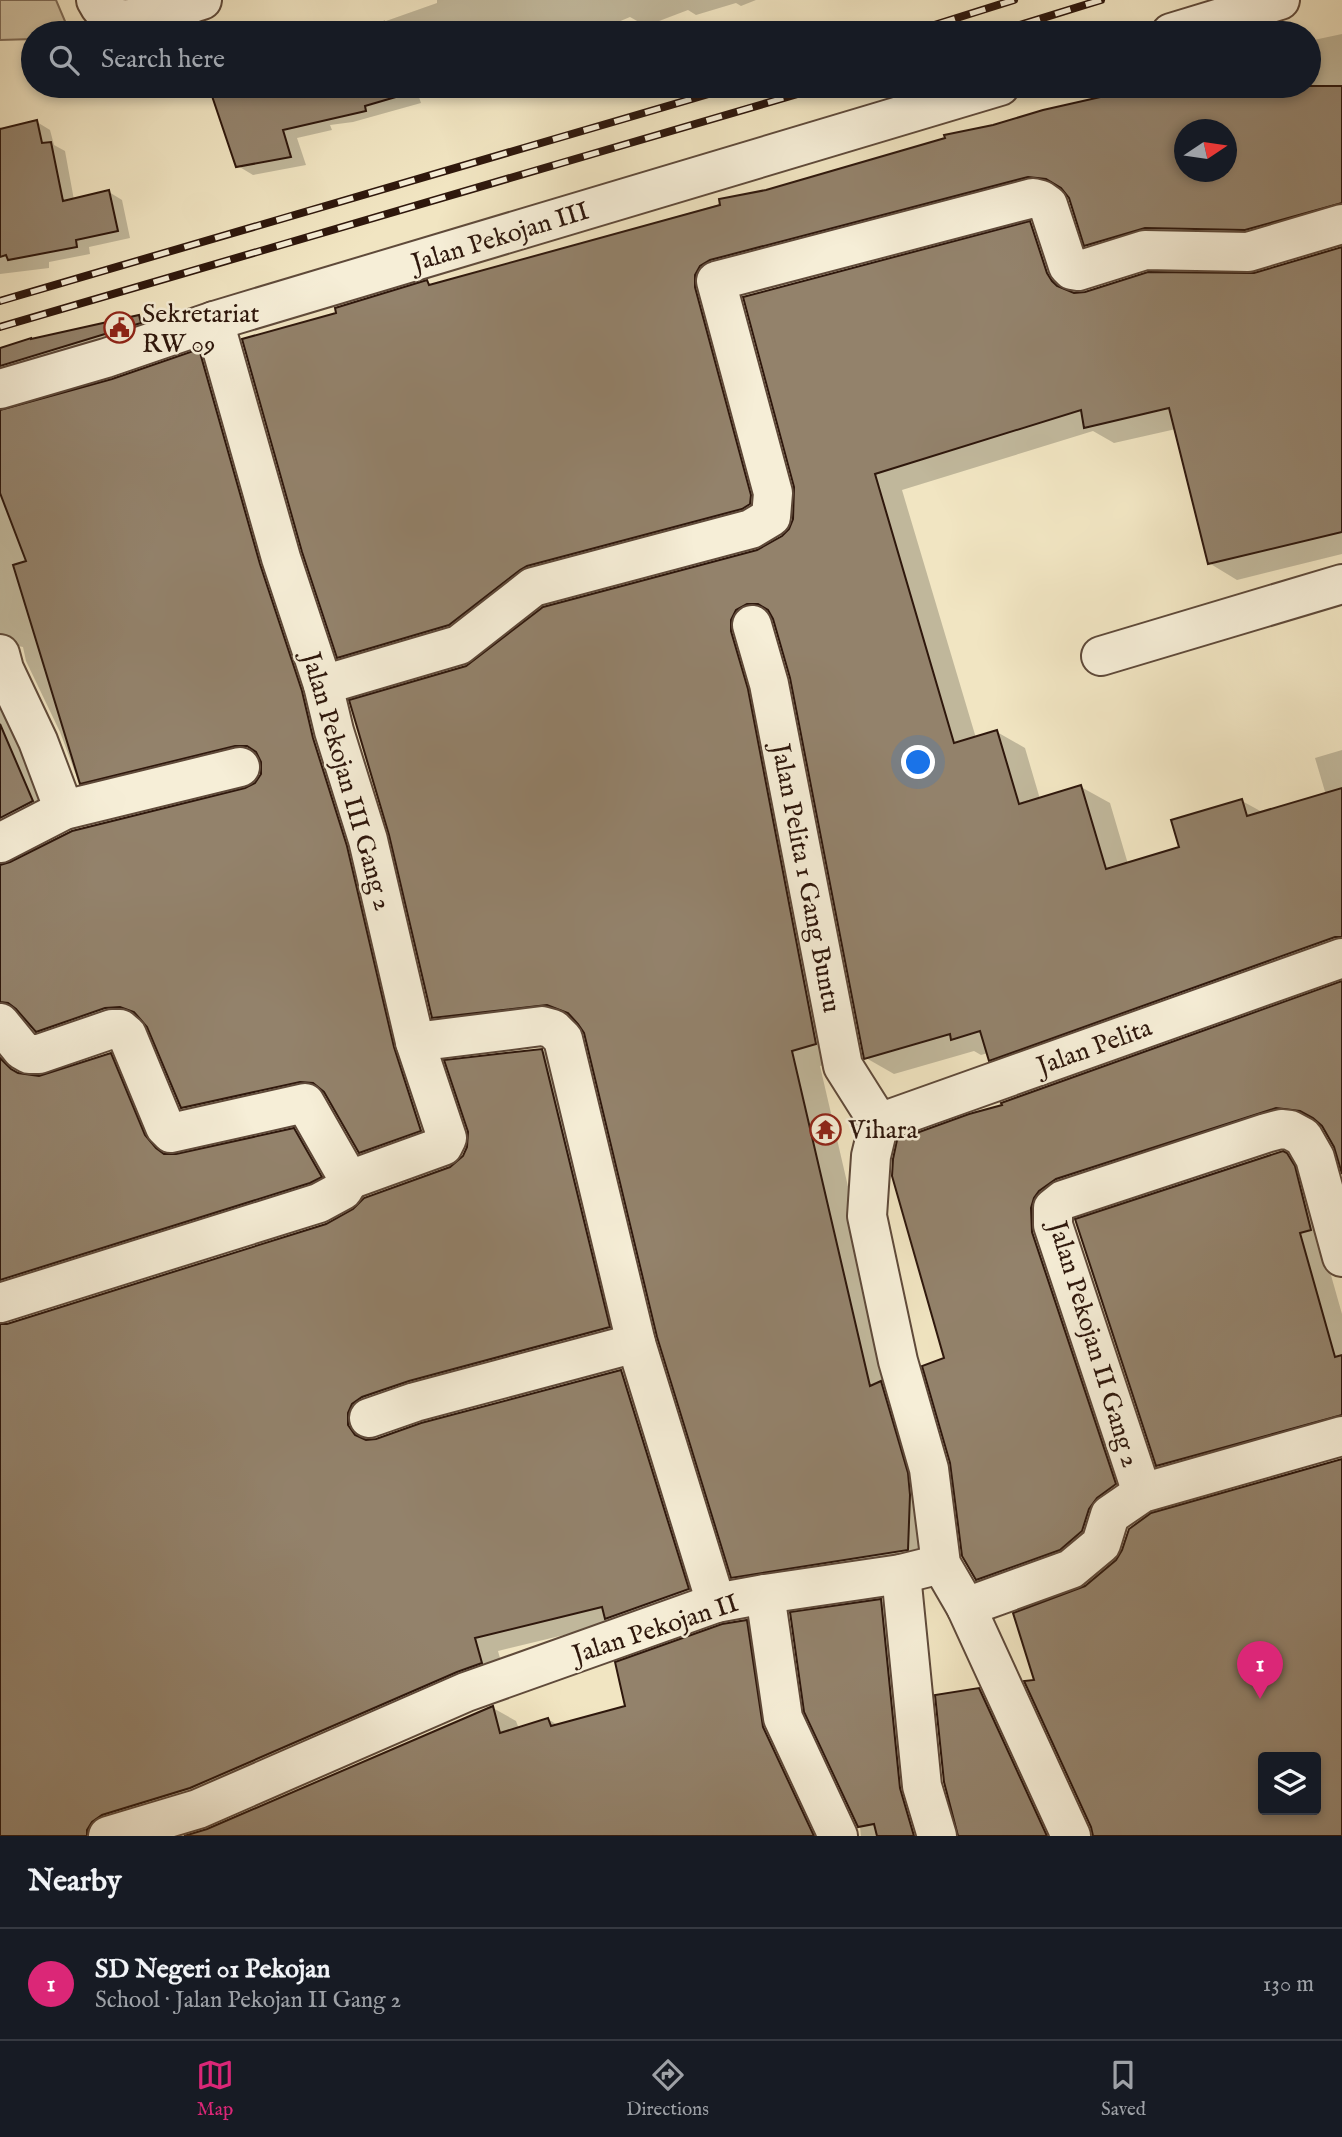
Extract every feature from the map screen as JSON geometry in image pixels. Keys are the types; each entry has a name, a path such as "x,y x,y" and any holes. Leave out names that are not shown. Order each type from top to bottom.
{"street":[{"path":"96,0 101,9 111,17 125,19 143,18 202,0"},
{"path":"1211,21 1280,0"},
{"name":"Jalan Pekojan III","path":"0,389 106,358 214,321 960,98"},
{"path":"323,685 459,645 533,587 751,529 771,517 774,493 716,281 1033,198 1048,205 1068,266 1078,271 1145,250 1248,252 1342,224"},
{"name":"Jalan Pekojan III Gang 2","path":"214,321 281,558 323,685 373,860 415,1042 447,1138 443,1146 349,1180"},
{"path":"1101,656 1342,584"},
{"name":"Jalan Pelita 1 Gang Buntu","path":"752,625 769,684 843,1066 875,1139"},
{"path":"0,654 4,670 38,741 64,810"},
{"path":"0,843 64,810 240,767"},
{"name":"Jalan Pelita","path":"875,1139 1342,958"},
{"path":"0,1023 29,1055 112,1029 120,1029 127,1035 165,1127 171,1133 305,1103 349,1180 342,1190 319,1203 0,1303"},
{"path":"415,1042 542,1026 553,1029 563,1039 636,1343 716,1604"},
{"name":"Jalan Pekojan II Gang 2","path":"1142,1493 1053,1225 1053,1208 1063,1200 1266,1133 1281,1129 1290,1130 1303,1138 1315,1158 1342,1257"},
{"path":"875,1139 867,1216 898,1362 929,1469 941,1564 966,1607 1071,1836"},
{"path":"369,1418 415,1402 636,1343"},
{"name":"Jalan Pekojan II Gang 2","path":"966,1607 1071,1569 1101,1544 1110,1515 1142,1493 1342,1436"},
{"name":"Jalan Pekojan II","path":"108,1836 202,1822 466,1692 716,1604 901,1574 941,1564"},
{"path":"901,1574 922,1786 937,1836"},
{"path":"765,1594 783,1718 838,1836"}],"shaded area":[{"path":"0,0 56,0 65,21 21,21 21,39 0,40"}],"building":[{"path":"1321,86 1342,86 1342,203 1245,230 1145,228 1084,246 1069,198 1061,188 1046,179 1028,177 710,260 700,266 695,275 695,287 751,495 750,504 742,509 527,566 449,625 337,658 302,552 242,339 336,313 335,308 427,280 429,285 720,205 719,199 766,190 945,138 944,135 1096,98 1321,98"},
{"path":"213,98 392,98 365,106 366,111 283,130 291,157 236,167"},
{"path":"37,120 42,143 51,142 63,201 109,190 118,231 76,240 77,247 8,260 6,255 0,257 0,129"},
{"path":"1030,221 1047,273 1057,286 1074,293 1148,272 1254,273 1342,247 1342,532 1208,564 1169,408 1084,428 1081,410 875,474 954,743 997,730 1019,804 1081,785 1106,869 1179,847 1171,820 1242,799 1247,816 1342,788 1342,937 1335,937 989,1061 980,1031 951,1040 950,1034 864,1059 790,678 768,610 758,604 747,604 736,610 731,620 731,631 748,689 816,1044 792,1051 870,1386 881,1381 908,1473 910,1495 908,1550 731,1578 657,1337 584,1033 568,1013 547,1005 432,1018 389,835 349,700 466,666 543,607 757,550 782,536 793,519 794,487 743,297"},
{"path":"139,315 141,323 0,366 0,348 31,338"},
{"path":"199,349 260,564 302,691 313,738 347,846 394,1047 421,1131 359,1153 324,1092 313,1083 300,1082 181,1108 147,1027 134,1012 120,1007 105,1008 36,1032 16,1009 8,1003 0,1002 0,865 72,831 245,788 255,783 261,774 261,762 256,752 247,746 235,746 80,784 13,565 26,561 0,493 0,410 112,379"},
{"path":"0,724 33,801 0,818"},
{"path":"1342,981 1342,1174 1334,1147 1322,1126 1300,1111 1276,1108 1056,1179 1034,1198 1031,1208 1032,1232 1116,1484 1097,1498 1089,1509 1082,1531 1060,1550 976,1580 962,1556 950,1463 922,1366 944,1358 892,1176 897,1140 1002,1105 1001,1103"},
{"path":"542,1049 610,1327 409,1381 362,1397 352,1404 348,1413 348,1425 355,1435 366,1440 376,1439 421,1423 621,1370 689,1589 605,1619 602,1607 475,1638 482,1663 190,1788 102,1815 92,1822 87,1836 0,1836 0,1324 326,1224 353,1209 364,1198 450,1167 463,1156 468,1132 444,1060"},
{"path":"111,1053 145,1135 164,1154 176,1154 294,1128 322,1177 0,1280 0,1058 18,1073 39,1076"},
{"path":"1283,1151 1295,1166 1311,1230 1300,1233 1335,1357 1342,1355 1342,1415 1156,1466 1075,1219"},
{"path":"1342,1459 1342,1836 1093,1836 1024,1681 1034,1680 1013,1613 1085,1586 1116,1560 1129,1529 1151,1513"},
{"path":"881,1599 900,1788 914,1836 877,1836 874,1824 858,1827 804,1712 790,1612"},
{"path":"747,1620 763,1727 814,1836 184,1836 207,1829 493,1706 500,1733 548,1718 551,1726 625,1706 615,1662 722,1624"},
{"path":"979,1688 1047,1836 958,1836 944,1782 935,1695"}],"railway":[{"path":"947,21 1014,0"},
{"path":"1033,21 1101,0"},
{"path":"0,301 695,98"},
{"path":"0,327 784,98"}],"place":[{"name":"Sekretariat RW 09","path":"119,328"},
{"name":"Vihara","path":"825,1129"},
{"name":"SD Negeri 01 Pekojan","path":"1260,1699"}]}
